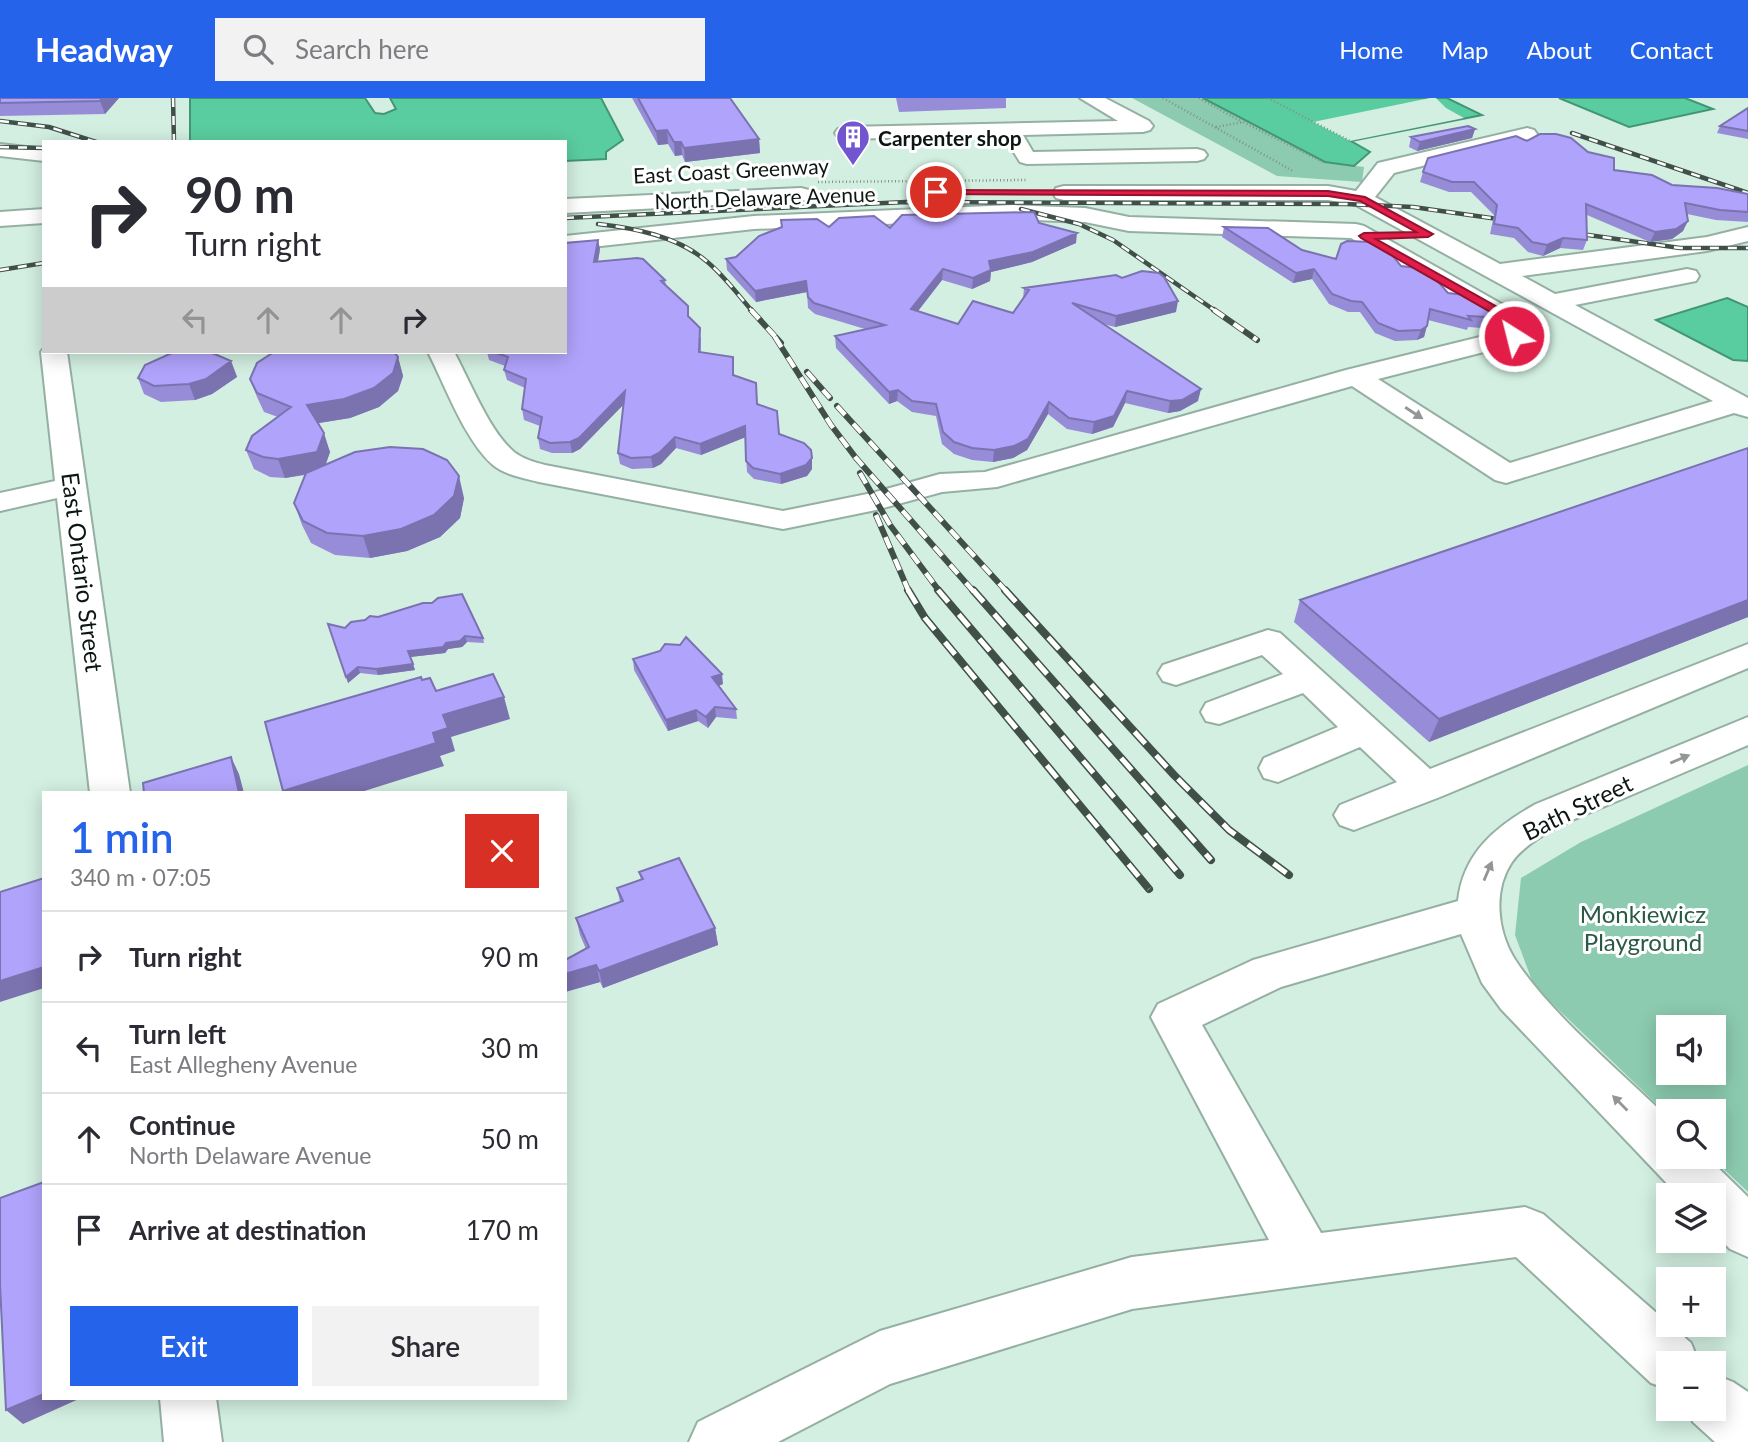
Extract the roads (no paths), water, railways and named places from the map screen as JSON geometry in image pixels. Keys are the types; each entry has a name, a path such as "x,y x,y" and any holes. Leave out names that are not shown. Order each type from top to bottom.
{"street":[{"path":"1090,98 1197,155 1225,178"},
{"path":"845,133 1143,126"},
{"path":"1009,129 1027,158 1197,155"},
{"path":"1353,197 1386,168 1527,134"},
{"path":"0,150 42,155"},
{"path":"950,192 1225,178 1353,197 1428,234 1742,406"},
{"name":"North Delaware Avenue","path":"567,206 820,188"},
{"path":"443,354 487,435 502,457 514,464 539,473 783,520 876,501 940,483 986,481 1356,376 1514,336 1511,320 1356,231 1129,224 1098,216 1004,212 779,220 632,233 567,243"},
{"path":"0,219 42,216"},
{"path":"0,232 42,231"},
{"path":"1364,236 1428,234"},
{"path":"1498,272 1707,244 1748,234"},
{"path":"1553,302 1687,276"},
{"name":"East Ontario Street","path":"54,354 110,791"},
{"path":"1390,368 1538,464"},
{"path":"1356,376 1506,474 1742,406"},
{"path":"0,502 72,486"},
{"path":"1176,673 1268,641 1426,787"},
{"path":"1354,816 1748,655"},
{"path":"1219,712 1308,678"},
{"path":"1278,768 1364,730"},
{"name":"Bath Street","path":"1656,1139 1537,1020 1504,981 1489,956 1478,912 1485,876 1494,855 1528,827 1550,814 1748,730"},
{"path":"1307,1259 1174,1017 1269,973 1478,912"},
{"path":"1686,1169 1700,1183"},
{"path":"1726,1209 1748,1231"},
{"path":"718,1442 880,1359 1132,1283 1525,1231 1658,1351"},
{"path":"188,1400 193,1442"},
{"path":"1726,1413 1737,1423 1748,1421"}],"railway":[{"path":"173,98 174,140"},
{"path":"0,121 49,127 90,140"},
{"path":"1572,133 1748,193"},
{"path":"0,147 42,148"},
{"path":"567,218 906,202 1346,204 1413,207 1512,221"},
{"path":"1021,209 1079,224 1113,240 1217,312"},
{"path":"598,224 654,234 694,252 718,272 753,312"},
{"path":"1567,232 1680,248 1748,248"},
{"path":"0,270 42,263"},
{"path":"751,310 781,343"},
{"path":"1214,310 1257,340"},
{"path":"775,337 831,425 856,458 974,592"},
{"path":"807,372 830,398"},
{"path":"837,406 1007,592"},
{"path":"860,473 890,525 940,592"},
{"path":"876,515 908,591"},
{"path":"938,590 1180,875"},
{"path":"973,590 1211,860"},
{"path":"1005,590 1174,775 1229,830 1289,875"},
{"path":"908,591 925,618 1149,889"}],"place":[{"name":"Carpenter shop","path":"853,167"}],"park label":[{"name":"Monkiewicz Playground","path":"1643,927"}]}
